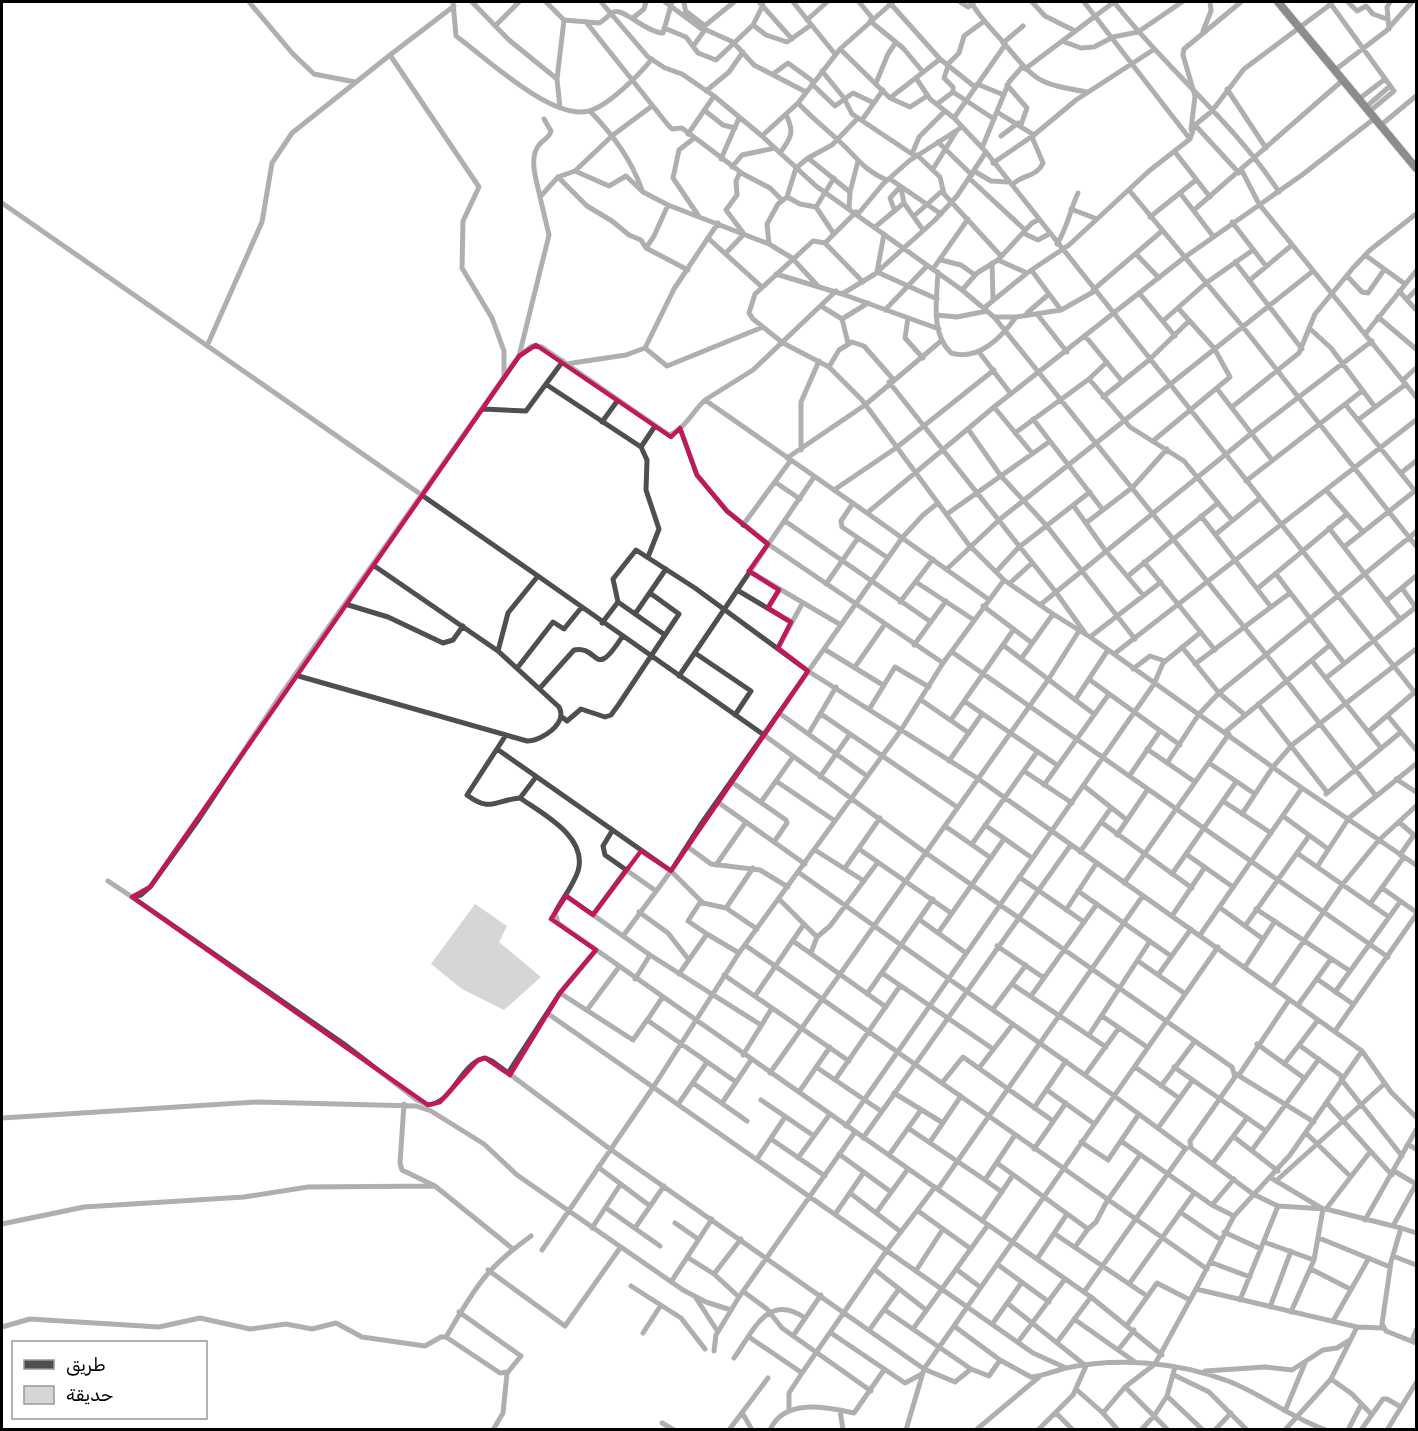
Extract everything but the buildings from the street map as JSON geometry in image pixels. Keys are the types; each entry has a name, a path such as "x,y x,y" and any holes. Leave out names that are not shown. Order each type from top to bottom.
{"highway":[{"path":"1278,2 1416,168"}],"street":[{"path":"249,2 293,54 315,74 355,82"},
{"path":"472,2 521,52 557,79"},
{"path":"496,25 519,2"},
{"path":"546,2 564,20 601,23 612,14 620,12 633,18 651,32 663,33 669,3 686,14 703,30 733,42 754,65 806,92"},
{"path":"601,2 635,44 652,59 682,74 714,96 826,194 857,213 962,290 994,317 1133,487 1376,796"},
{"path":"633,18 644,9 646,2"},
{"path":"684,2 686,14"},
{"path":"694,45 703,30 734,2"},
{"path":"793,2 835,54"},
{"path":"753,25 766,35 787,42 809,23 826,2"},
{"path":"859,2 872,20 923,72"},
{"path":"762,136 798,103 835,54 891,2 948,66 976,86 1004,95"},
{"path":"960,2 968,7 972,2 983,22 1023,68 1045,83 1087,92"},
{"path":"1032,2 1045,16 1075,31"},
{"path":"1084,2 1190,139"},
{"path":"842,294 877,272 953,202 972,175 984,150 1008,85 1023,68 1114,2 1153,50 1171,64 1257,158 1279,192"},
{"path":"1062,41 1088,48 1113,37 1138,32 1182,2"},
{"path":"1203,33 1211,11 1210,2"},
{"path":"936,315 957,317 985,309 993,300 1062,250 1190,139 1196,104 1183,51 1240,2"},
{"path":"1348,2 1357,11 1366,6 1374,14 1387,18"},
{"path":"1389,29 1387,18 1390,2"},
{"path":"1335,70 1389,29 1412,2"},
{"path":"867,513 994,407 1067,352 1185,257 1232,222 1279,192 1394,92 1330,3 1244,69 1212,111 1191,131"},
{"path":"207,346 262,222 272,163 292,133 453,4"},
{"path":"453,4 456,36 532,94 560,108 579,112 590,111 633,81 652,59"},
{"path":"664,28 686,37 698,53 716,60 753,25 761,4 792,39"},
{"path":"560,108 557,79 564,20"},
{"path":"586,22 672,129 680,127 732,167 770,188 784,199 816,207 834,234"},
{"path":"983,22 964,36 959,53 948,66 944,78 953,87 953,92 994,119"},
{"path":"954,118 1004,44 1023,26"},
{"path":"686,37 703,30"},
{"path":"876,83 888,54 896,42"},
{"path":"840,49 890,98 910,107 927,96"},
{"path":"993,163 1033,136 1087,92 1153,50"},
{"path":"706,91 729,72 743,52"},
{"path":"390,55 480,187 463,221 462,268 492,318 504,351 504,378"},
{"path":"890,98 915,81 940,58"},
{"path":"773,74 788,63 813,83 834,105 853,93 874,103"},
{"path":"822,71 844,98 849,111 933,169 939,177 942,191 999,258 1030,272 1061,310"},
{"path":"1359,99 1385,79"},
{"path":"1194,210 1257,158 1343,80"},
{"path":"915,81 927,96 954,118 984,150 1259,499 1416,692 1368,732"},
{"path":"1001,136 1020,124 1027,108 1008,85"},
{"path":"1370,112 1378,97 1390,86"},
{"path":"1227,89 1266,148"},
{"path":"1372,89 1378,97"},
{"path":"770,244 767,224 784,199 796,168 838,140 860,119 883,90"},
{"path":"937,104 953,92"},
{"path":"699,216 673,178 679,150 714,96"},
{"path":"1381,125 1416,96"},
{"path":"798,103 817,124 838,140 870,173 889,180 929,204 941,214"},
{"path":"540,197 558,177 575,171 613,135 652,106"},
{"path":"704,110 723,125 735,128"},
{"path":"590,111 613,135 636,172 643,192"},
{"path":"915,155 919,137 945,111"},
{"path":"972,175 1010,184 1033,176 1044,163 1033,136 1020,124 997,112"},
{"path":"732,167 742,155 777,151 792,134 792,126 786,115"},
{"path":"721,159 739,118"},
{"path":"132,897 141,895 150,887 199,819 295,675 519,356 549,235 540,197 534,155 539,145 550,135 551,131 544,119"},
{"path":"1195,125 1240,172 1259,204 1416,397"},
{"path":"962,127 915,155 825,243 810,243 792,258 762,287 749,307 753,319 783,343 829,367 865,405 969,545 996,572 1302,788 1416,865"},
{"path":"933,169 947,150 956,131"},
{"path":"938,142 1024,232 1038,240 1049,234"},
{"path":"1175,152 1210,197"},
{"path":"808,158 850,192"},
{"path":"849,208 850,192 858,161"},
{"path":"575,171 609,186 626,176 643,192 668,205 770,244 792,258 818,286"},
{"path":"740,172 736,181 737,195 726,210 744,234"},
{"path":"558,177 587,206 603,214 629,236 641,240 646,248 688,270"},
{"path":"816,207 834,178"},
{"path":"1150,217 1196,180"},
{"path":"901,188 904,203 923,230"},
{"path":"894,209 890,198 901,188"},
{"path":"1129,190 1243,327 1318,425 1416,546"},
{"path":"914,216 942,191"},
{"path":"1057,244 1066,230 1078,193"},
{"path":"1180,193 1213,236"},
{"path":"2,203 764,735 926,853 1232,1067 1237,1075 1314,1122"},
{"path":"875,227 904,203"},
{"path":"646,248 668,205"},
{"path":"1071,209 1097,219"},
{"path":"1232,407 1278,372 1302,349 1314,314 1365,255 1416,214"},
{"path":"962,290 975,275 999,258 1036,217"},
{"path":"968,219 935,271 936,315 941,341 951,353 979,352 1006,331 1016,317"},
{"path":"1232,222 1266,266"},
{"path":"483,409 526,411 564,363 626,355 645,348 674,289 718,223"},
{"path":"994,317 1016,317 1061,310 1094,290 1162,231"},
{"path":"726,253 744,234"},
{"path":"877,272 884,234"},
{"path":"709,239 762,287"},
{"path":"825,243 863,282"},
{"path":"1250,280 1292,245"},
{"path":"1163,321 1206,283 1253,250"},
{"path":"1136,254 1159,278"},
{"path":"1365,255 1405,284"},
{"path":"940,260 961,265 975,275"},
{"path":"1235,262 1302,349"},
{"path":"992,263 993,300"},
{"path":"885,310 927,266"},
{"path":"1347,276 1362,292 1368,293 1384,270"},
{"path":"947,569 969,545 1096,441 1270,307 1313,271"},
{"path":"1366,333 1416,271"},
{"path":"877,272 937,299"},
{"path":"776,274 836,291 939,329"},
{"path":"1407,298 1416,290"},
{"path":"519,356 536,345 669,435 680,428 705,400 753,369 836,291"},
{"path":"1400,291 1416,310"},
{"path":"1026,314 1049,294"},
{"path":"1140,294 1175,336"},
{"path":"842,319 868,303"},
{"path":"821,306 842,319 848,343"},
{"path":"1153,441 1218,390 1230,377 1214,348 1178,308"},
{"path":"1036,314 1067,352"},
{"path":"1378,317 1416,349"},
{"path":"908,318 905,338 923,358"},
{"path":"1103,397 1149,360 1189,321"},
{"path":"645,348 667,366 763,327"},
{"path":"1309,328 1331,348 1375,407"},
{"path":"1086,337 1122,381"},
{"path":"743,525 789,459 865,405 941,341"},
{"path":"1040,605 1252,433 1372,341"},
{"path":"829,367 839,350 848,343 864,346 942,450 999,520 1018,548 1055,591 1088,636"},
{"path":"979,352 1011,394"},
{"path":"801,450 801,402 819,361"},
{"path":"1015,433 1089,379 1107,362"},
{"path":"834,490 896,448 994,370"},
{"path":"1358,420 1405,382 1415,371"},
{"path":"1089,379 1124,420 1184,461 1232,520"},
{"path":"547,385 641,447 647,460 646,490 659,529 648,557"},
{"path":"1218,390 1272,460"},
{"path":"1246,481 1362,391"},
{"path":"602,422 618,400"},
{"path":"705,400 988,599"},
{"path":"1344,547 1416,490 1345,404"},
{"path":"994,407 1032,453"},
{"path":"1033,419 1103,510"},
{"path":"1075,700 1111,652 1135,639 1416,420"},
{"path":"641,447 654,426"},
{"path":"680,428 697,475 727,511 768,544 943,663"},
{"path":"968,429 1001,476 1046,525 1135,639"},
{"path":"947,514 1049,442"},
{"path":"1086,523 1133,487 1167,449"},
{"path":"1401,473 1416,460"},
{"path":"679,676 814,477"},
{"path":"775,482 800,499"},
{"path":"1326,490 1363,532"},
{"path":"996,572 1018,548 1090,492"},
{"path":"1216,534 1259,499"},
{"path":"853,503 841,524 888,558"},
{"path":"623,936 688,847 701,824 719,803 779,712 902,538 918,519 938,503"},
{"path":"1128,576 1218,503"},
{"path":"1073,506 1105,550 1143,595"},
{"path":"1257,589 1347,514"},
{"path":"1201,516 1271,607"},
{"path":"785,521 930,622"},
{"path":"1329,528 1400,619"},
{"path":"1167,763 1199,714 1219,693 1416,532"},
{"path":"826,584 858,538"},
{"path":"665,635 618,602 613,579 634,551 666,568 808,671 870,708 977,778 1051,833 1218,947 1335,1031 1362,1051 1384,1084 1416,1117"},
{"path":"900,602 933,559"},
{"path":"1144,562 1215,650"},
{"path":"542,1250 682,1044 739,953 902,730 943,663 983,606 1007,581 1032,563"},
{"path":"374,565 518,667 561,708 562,717 567,721 581,709 600,717 609,716 680,614 650,593"},
{"path":"635,614 666,568"},
{"path":"749,572 841,625"},
{"path":"1276,574 1344,663"},
{"path":"498,651 509,610 538,576"},
{"path":"1386,601 1416,576"},
{"path":"916,582 974,620"},
{"path":"1088,636 1161,582"},
{"path":"1326,678 1373,639 1416,608 1402,588"},
{"path":"737,590 791,622"},
{"path":"768,608 779,590"},
{"path":"1195,664 1290,593"},
{"path":"914,645 946,601"},
{"path":"602,623 618,602"},
{"path":"345,604 388,617 443,643 453,640 463,626"},
{"path":"778,648 802,604"},
{"path":"983,606 1032,643"},
{"path":"518,667 553,622 564,629 581,608"},
{"path":"1021,659 1053,614"},
{"path":"855,668 885,624"},
{"path":"951,720 1014,630"},
{"path":"770,1073 1048,680 1079,631"},
{"path":"846,1126 1154,684 1165,661 1201,632"},
{"path":"540,688 574,650 581,649 597,660 603,660 609,657 622,637"},
{"path":"1003,645 1094,714"},
{"path":"1124,884 1209,763 1227,733 1245,715 1330,645"},
{"path":"1182,647 1219,693 1245,715"},
{"path":"824,648 884,686"},
{"path":"1242,814 1273,767 1292,745 1321,725 1416,649"},
{"path":"952,652 1388,957"},
{"path":"695,653 752,690 735,716"},
{"path":"1133,669 1150,656 1165,661"},
{"path":"1312,661 1381,748"},
{"path":"870,708 897,667 929,687"},
{"path":"295,675 527,741 538,740 562,717"},
{"path":"1090,680 1180,745"},
{"path":"809,733 836,687"},
{"path":"1044,785 1109,694"},
{"path":"921,700 969,733"},
{"path":"964,701 1057,765"},
{"path":"1258,704 1327,792"},
{"path":"779,712 867,776"},
{"path":"822,714 957,807"},
{"path":"949,761 982,714"},
{"path":"1388,716 1416,750"},
{"path":"1130,776 1160,731"},
{"path":"1319,799 1401,732"},
{"path":"820,777 849,734"},
{"path":"506,735 467,795 479,804 490,806 520,798 536,777"},
{"path":"497,749 671,871 703,903 726,908 757,929"},
{"path":"1148,749 1195,782"},
{"path":"972,844 1037,752"},
{"path":"761,802 793,757"},
{"path":"1209,763 1255,794"},
{"path":"1317,867 1349,818 1416,764"},
{"path":"1024,771 1072,803"},
{"path":"1396,779 1416,792"},
{"path":"776,781 835,821"},
{"path":"1172,874 1236,782"},
{"path":"733,783 787,821 774,842"},
{"path":"1084,786 1127,820"},
{"path":"1200,935 1302,788"},
{"path":"1117,835 1148,789"},
{"path":"520,798 559,825 572,840 579,864 566,896 555,913 556,921 619,968 1091,1297 1162,1355"},
{"path":"1223,801 1270,833"},
{"path":"719,803 805,864"},
{"path":"1272,987 1321,912 1342,885 1378,841 1416,806"},
{"path":"1080,852 1111,808"},
{"path":"1283,816 1328,849"},
{"path":"845,868 880,819"},
{"path":"716,865 746,822"},
{"path":"1101,822 1143,855 1192,888"},
{"path":"1370,904 1414,835 1399,822"},
{"path":"985,825 1032,858"},
{"path":"945,826 991,858"},
{"path":"612,831 604,843 604,852 656,891"},
{"path":"1245,926 1309,836"},
{"path":"938,933 1004,839"},
{"path":"863,1138 1017,917 1070,846"},
{"path":"688,847 705,861 716,865 753,868 788,886"},
{"path":"815,849 864,881"},
{"path":"859,849 907,880 951,913"},
{"path":"1297,853 1389,917"},
{"path":"1186,854 1233,887"},
{"path":"811,954 818,937 846,905 878,862"},
{"path":"1066,910 1096,864"},
{"path":"1172,916 1205,867"},
{"path":"726,908 753,868"},
{"path":"593,915 627,869"},
{"path":"798,872 1253,1194 1278,1206 1325,1209 1416,1233"},
{"path":"1019,877 1084,922"},
{"path":"108,881 344,1044 417,1100 428,1105 440,1102 471,1064 478,1059 485,1058 492,1061 610,1149 870,1329 923,1371 955,1382 971,1369"},
{"path":"1335,1031 1416,914 1382,888"},
{"path":"1078,891 1171,956"},
{"path":"566,896 650,955 761,1025"},
{"path":"789,1408 789,1393 802,1373 887,1250 957,1161 1142,897"},
{"path":"779,899 818,937"},
{"path":"867,994 933,899"},
{"path":"1335,992 1400,902"},
{"path":"703,903 699,904 688,921 739,953"},
{"path":"1031,996 1097,904"},
{"path":"1219,907 1263,939"},
{"path":"1256,909 1350,971"},
{"path":"639,912 668,933 689,960"},
{"path":"920,920 966,953"},
{"path":"1245,967 1275,921"},
{"path":"755,996 804,924"},
{"path":"1158,975 1191,929"},
{"path":"679,974 707,934"},
{"path":"793,941 886,1007"},
{"path":"1089,1035 1150,941"},
{"path":"745,945 1207,1269"},
{"path":"997,946 1044,978"},
{"path":"831,1333 884,1370 909,1383 923,1371 1013,1242 1042,1196 1218,947"},
{"path":"510,1075 510,1070 560,993 596,950"},
{"path":"635,979 650,955"},
{"path":"1298,1005 1330,959"},
{"path":"1138,961 1184,993"},
{"path":"993,1009 1026,965"},
{"path":"587,1011 619,968"},
{"path":"882,973 993,1049"},
{"path":"724,975 849,1060"},
{"path":"1317,979 1353,1004"},
{"path":"1012,984 1106,1047"},
{"path":"835,1080 900,986"},
{"path":"560,993 633,1040"},
{"path":"633,1040 662,998"},
{"path":"1084,1292 1289,1000"},
{"path":"743,1055 772,1008"},
{"path":"547,1013 917,1269 1018,1342 1039,1356 1066,1368"},
{"path":"1102,1016 1148,1047"},
{"path":"633,1040 647,1020 736,1082"},
{"path":"1284,1064 1318,1020"},
{"path":"979,1068 1013,1024"},
{"path":"1085,1075 1119,1028"},
{"path":"1161,1086 1195,1041"},
{"path":"1257,1044 1304,1078"},
{"path":"1299,1044 1342,1078 1402,1156"},
{"path":"799,1092 830,1047"},
{"path":"1273,1179 1362,1051"},
{"path":"942,1083 961,1058 979,1068 1053,1121"},
{"path":"1252,1150 1319,1059"},
{"path":"722,1103 751,1060"},
{"path":"1034,1108 1066,1061"},
{"path":"679,1103 707,1062"},
{"path":"816,1067 881,1112"},
{"path":"1135,1067 1179,1098"},
{"path":"1174,1067 1266,1131"},
{"path":"1158,1128 1192,1081"},
{"path":"693,1083 747,1121"},
{"path":"1103,1413 1125,1388 1155,1364 1162,1355 1234,1216 1253,1194 1317,1144 1384,1084"},
{"path":"1047,1089 1093,1123"},
{"path":"894,1093 943,1123"},
{"path":"930,1142 961,1096"},
{"path":"761,1100 814,1137"},
{"path":"2,1118 258,1102 404,1104 431,1111 484,1144 517,1175 671,1282 695,1297 731,1310"},
{"path":"1034,1149 1066,1103"},
{"path":"1327,1103 1370,1152 1393,1173 1416,1184 1393,1226"},
{"path":"404,1104 400,1163 402,1170 435,1186 513,1249"},
{"path":"889,1155 921,1110"},
{"path":"798,1158 830,1114"},
{"path":"1081,1142 1108,1160 1139,1114"},
{"path":"758,1159 785,1118"},
{"path":"1212,1163 1247,1118"},
{"path":"908,1128 1002,1192"},
{"path":"1365,1220 1416,1130"},
{"path":"714,1351 718,1332 739,1297 769,1258 855,1132"},
{"path":"1306,1133 1350,1176"},
{"path":"985,1180 1015,1136"},
{"path":"1234,1137 1278,1171"},
{"path":"771,1139 825,1176"},
{"path":"1121,1141 1212,1205 1234,1216"},
{"path":"1409,1145 1416,1149"},
{"path":"1291,1312 1314,1260 1325,1209 1370,1152"},
{"path":"839,1154 891,1192"},
{"path":"1076,1247 1088,1228 1096,1222 1107,1201 1140,1155"},
{"path":"997,1163 1088,1228"},
{"path":"598,1167 650,1206"},
{"path":"876,1213 908,1169"},
{"path":"836,1213 864,1172"},
{"path":"982,1221 1013,1175"},
{"path":"1212,1205 1234,1179"},
{"path":"1273,1179 1325,1209"},
{"path":"592,1228 620,1185"},
{"path":"2,1224 84,1207 244,1197 308,1187 435,1186"},
{"path":"635,1228 664,1186"},
{"path":"1129,1284 1194,1192"},
{"path":"850,1193 901,1232"},
{"path":"1240,1300 1278,1206"},
{"path":"606,1208 660,1246"},
{"path":"918,1211 971,1249"},
{"path":"1180,1212 1221,1240"},
{"path":"1037,1259 1067,1214"},
{"path":"671,1282 712,1219"},
{"path":"675,1223 698,1239"},
{"path":"913,1329 988,1225"},
{"path":"1383,1328 1390,1267 1401,1228"},
{"path":"917,1269 943,1229"},
{"path":"1224,1232 1261,1249"},
{"path":"1055,1234 1147,1296"},
{"path":"446,1337 459,1312 488,1270 531,1236"},
{"path":"1319,1238 1390,1267"},
{"path":"714,1274 741,1239"},
{"path":"1264,1242 1314,1260"},
{"path":"488,1270 565,1326 620,1248"},
{"path":"1270,1307 1291,1251"},
{"path":"1393,1256 1416,1264"},
{"path":"687,1257 714,1274 739,1297"},
{"path":"1332,1321 1369,1258"},
{"path":"1210,1262 1250,1277"},
{"path":"997,1264 1049,1302"},
{"path":"874,1269 926,1310"},
{"path":"956,1269 980,1287"},
{"path":"1311,1269 1350,1289"},
{"path":"1018,1342 1065,1279"},
{"path":"993,1323 1022,1282"},
{"path":"1127,1325 1154,1285 1160,1283 1190,1299"},
{"path":"631,1286 687,1325 705,1349"},
{"path":"870,1329 899,1289"},
{"path":"1196,1290 1357,1327 1383,1328 1414,1342 1416,1330"},
{"path":"744,1292 770,1312 778,1325 816,1354 872,1391"},
{"path":"793,1336 821,1295"},
{"path":"695,1297 718,1332"},
{"path":"1058,1341 1091,1297"},
{"path":"1007,1303 1058,1341 1086,1366"},
{"path":"643,1333 661,1305"},
{"path":"734,1358 770,1312 786,1308 805,1318"},
{"path":"885,1310 971,1369 988,1376 1000,1360"},
{"path":"459,1312 521,1356 507,1373 505,1404 493,1430"},
{"path":"2,1327 30,1319 159,1327 200,1318 250,1329 286,1324 312,1329 336,1323 368,1339 393,1340 424,1346 441,1337 446,1337 500,1373 507,1373"},
{"path":"1074,1319 1137,1363"},
{"path":"954,1326 1000,1360 1031,1377 1040,1377 1066,1368 1086,1366 1137,1363 1175,1367 1201,1372 1230,1382 1326,1430"},
{"path":"1285,1430 1331,1379 1357,1327"},
{"path":"1118,1350 1134,1330"},
{"path":"749,1337 802,1373"},
{"path":"1201,1372 1265,1368 1286,1371 1323,1350 1337,1348 1350,1340"},
{"path":"1285,1411 1305,1362"},
{"path":"1038,1430 1077,1390 1086,1366"},
{"path":"1141,1430 1154,1416 1167,1396 1175,1367"},
{"path":"770,1430 775,1420 789,1408 840,1410 854,1413 872,1391 884,1370"},
{"path":"906,1430 923,1371"},
{"path":"1174,1375 1209,1392 1247,1430"},
{"path":"981,1428 1040,1377"},
{"path":"729,1430 768,1378"},
{"path":"1331,1379 1352,1394 1372,1415"},
{"path":"1388,1430 1416,1383"},
{"path":"1125,1388 1168,1430"},
{"path":"1077,1390 1118,1430"},
{"path":"1167,1396 1203,1430"},
{"path":"1361,1430 1385,1399 1401,1407"},
{"path":"1348,1430 1361,1405"},
{"path":"840,1410 843,1430"},
{"path":"1056,1413 1073,1430"},
{"path":"1215,1430 1231,1413"},
{"path":"743,1414 752,1430"},
{"path":"662,1423 674,1430"}],"highlighted area":[{"path":"536,345 671,437 680,428 697,475 727,511 768,544 749,571 779,590 768,608 791,622 778,648 808,671 671,871 641,851 593,915 566,896 551,919 596,950 560,993 510,1075 485,1058 478,1060 440,1102 428,1105 132,897 150,887 519,356"}],"green space":[{"path":"475,904 507,926 499,942 541,977 504,1010 462,989 431,964"}]}
